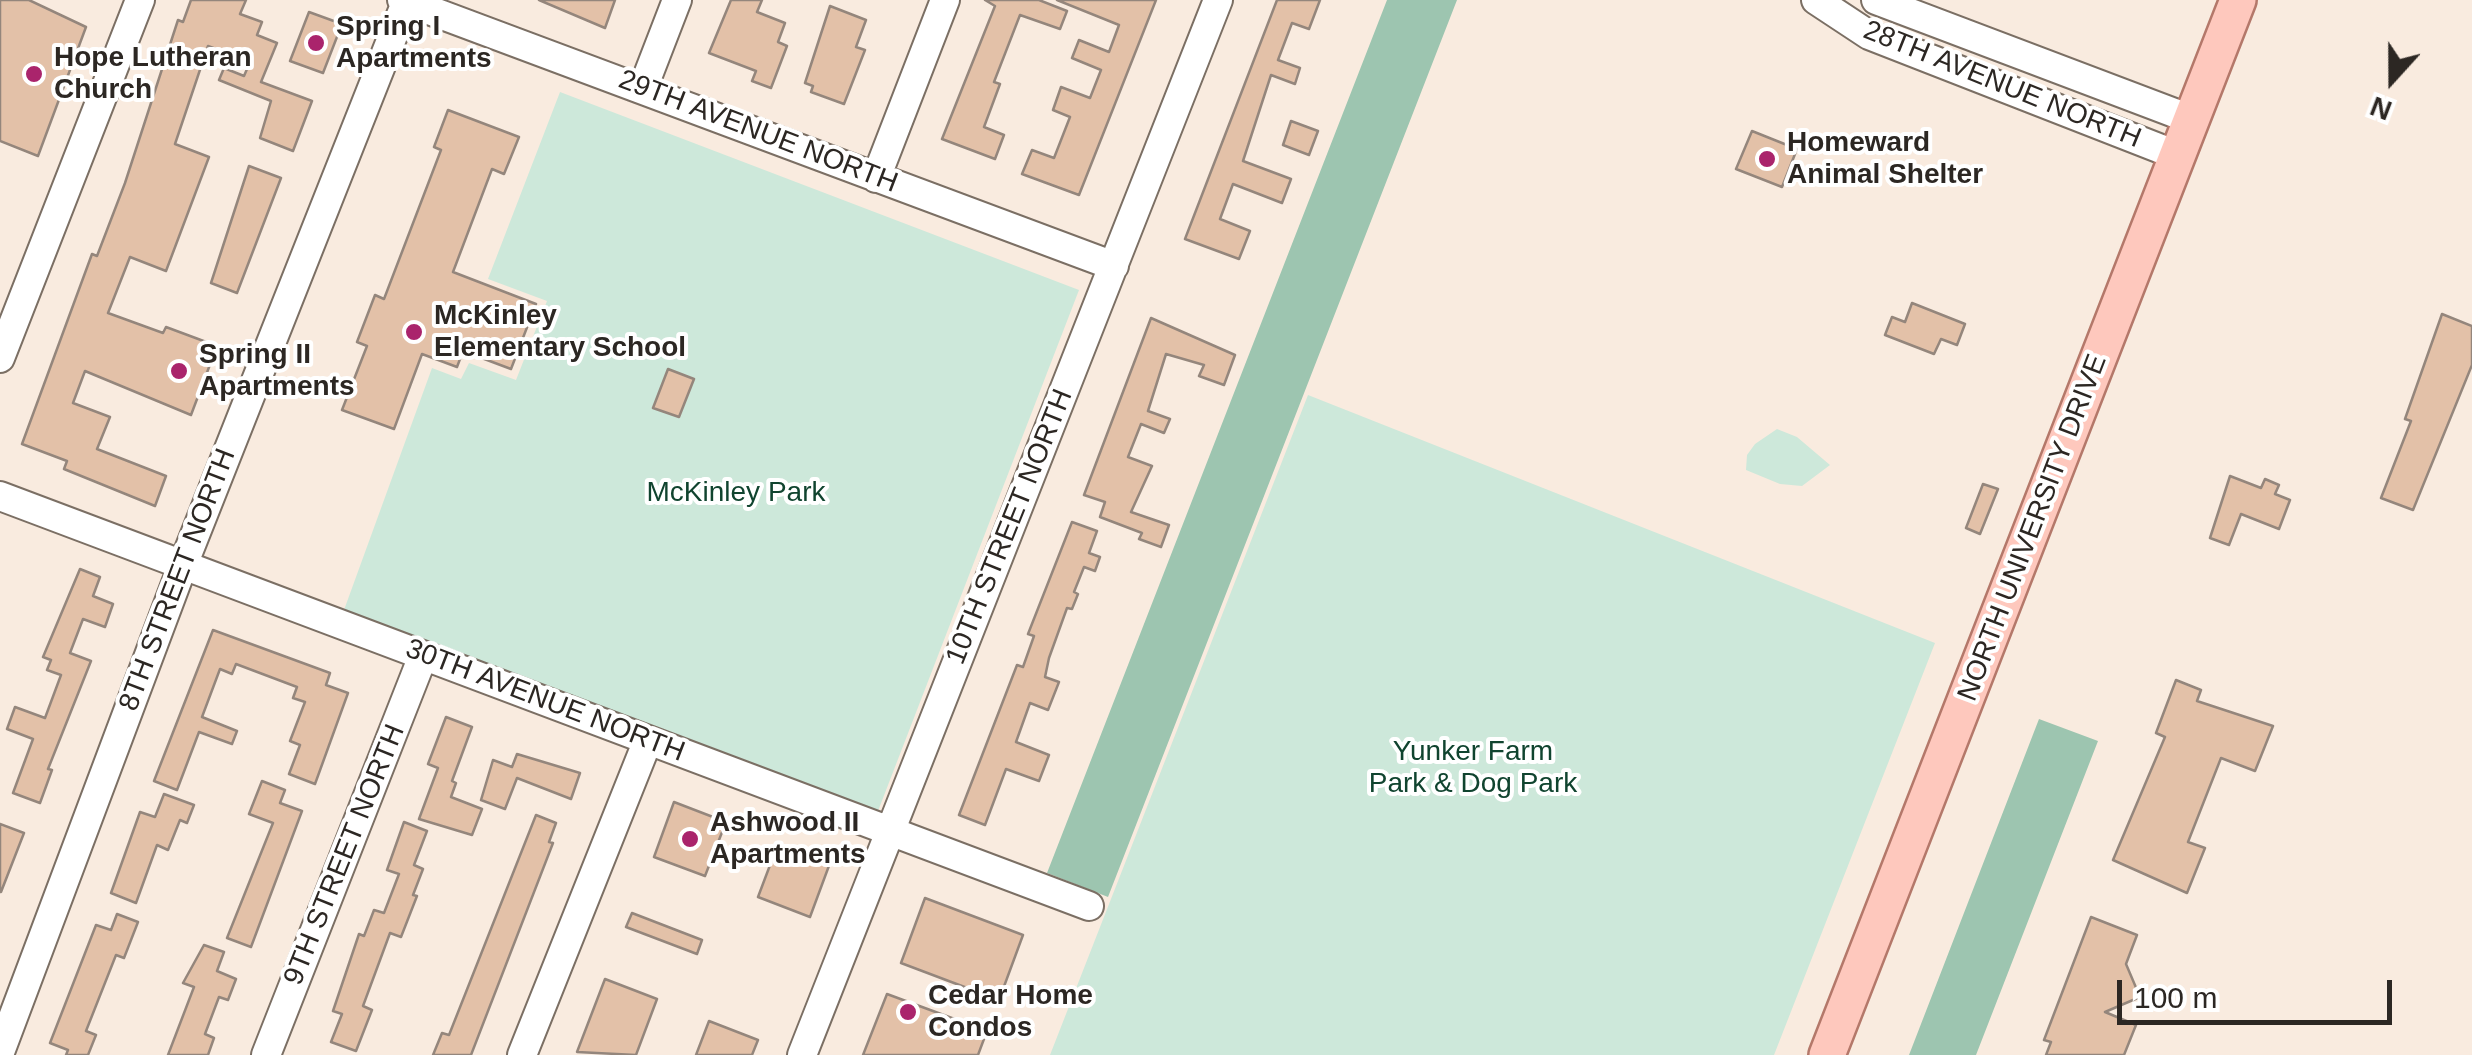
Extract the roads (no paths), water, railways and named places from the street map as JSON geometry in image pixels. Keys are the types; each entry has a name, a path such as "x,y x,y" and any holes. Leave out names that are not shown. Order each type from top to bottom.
{"main road":[{"name":"NORTH UNIVERSITY DRIVE","path":"1827,1055 2238,0"}],"street":[{"path":"0,358 140,0"},
{"path":"643,88 677,0"},
{"path":"876,178 945,0"},
{"name":"10TH STREET NORTH","path":"802,1055 1218,0"},
{"name":"28TH AVENUE NORTH","path":"1876,0 2193,120"},
{"name":"29TH AVENUE NORTH","path":"405,1 1114,266"},
{"name":"8TH STREET NORTH","path":"0,1052 184,565 405,1"},
{"name":"28TH AVENUE NORTH","path":"1832,1 1870,36 2179,156"},
{"name":"30TH AVENUE NORTH","path":"0,496 1089,906"},
{"name":"9TH STREET NORTH","path":"266,1055 424,656"},
{"path":"522,1055 648,740"}],"place":[{"name":"Spring I Apartments","path":"316,43"},
{"name":"Hope Lutheran Church","path":"34,74"},
{"name":"Homeward Animal Shelter","path":"1767,159"},
{"name":"McKinley Elementary School","path":"414,332"},
{"name":"Spring II Apartments","path":"179,371"},
{"name":"Ashwood II Apartments","path":"690,839"},
{"name":"Cedar Home Condos","path":"908,1012"}],"park label":[{"name":"McKinley Park","path":"736,493"},
{"name":"Yunker Farm Park & Dog Park","path":"1473,768"}]}
